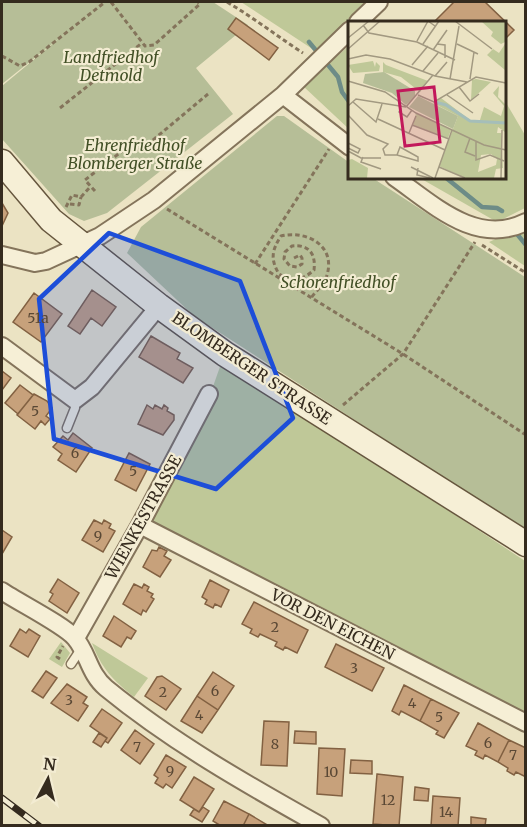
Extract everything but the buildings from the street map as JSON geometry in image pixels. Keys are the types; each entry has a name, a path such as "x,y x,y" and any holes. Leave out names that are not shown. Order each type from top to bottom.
{"street":[{"path":"359,21 379,2"},
{"path":"2,255 35,263 46,261 99,236 154,200 283,94 348,32"},
{"path":"283,94 344,145"},
{"name":"BLOMBERGER STRASSE","path":"2,162 51,220 78,244 159,306 225,354 525,544"},
{"path":"396,178 466,225 498,231 525,222"},
{"path":"2,346 75,400 92,387 159,306"},
{"name":"WIENKESTRASSE","path":"78,644 209,394"},
{"name":"VOR DEN EICHEN","path":"140,525 525,723"},
{"path":"2,591 78,644 91,672 103,686 148,722 232,777 321,825"}],"lane":[{"path":"67,428 75,408 75,400"},
{"path":"71,664 78,644"}],"path":[{"path":"2,56 20,66 29,62 105,2"},
{"path":"111,2 145,46 154,45 200,4 198,2"},
{"path":"227,2 264,24 277,37 320,60"},
{"path":"60,108 142,43"},
{"path":"95,191 85,180 126,148 141,150 208,94"},
{"path":"255,264 344,145"},
{"path":"70,204 79,206 81,197 91,186"},
{"path":"51,220 70,204 72,195 81,197"},
{"path":"154,200 403,354 525,435"},
{"path":"298,246 295,256 302,258 302,264 297,267 290,266 284,259 285,252 298,246 312,252 315,261 314,270 307,276 295,280 282,278 274,266 272,256 275,244 282,236 294,233 309,236 322,245 329,267 327,278 311,298"},
{"path":"270,241 275,244"},
{"path":"329,420 339,408 403,354 475,241 525,273"}],"highlighted area":[{"path":"109,233 240,281 293,418 216,489 54,439 39,299"}],"green space":[{"name":"Landfriedhof Detmold","path":"2,2 213,2 248,25 196,68 233,114 107,213 84,221 69,214 2,139 2,86 67,32 2,84"},
{"path":"241,2 365,2 317,52"},
{"path":"348,47 348,128 303,86"},
{"path":"506,103 525,135 525,208 497,222 420,178 506,178"},
{"name":"Schorenfriedhof","path":"277,116 284,116 348,162 348,178 373,178 525,277 525,530 194,316 127,253 141,227"},
{"path":"525,226 525,266 489,242"},
{"path":"222,361 525,561 525,714 149,523 210,395"},
{"path":"61,642 70,653 62,667 49,659"},
{"path":"92,643 148,678 134,697 109,673"}],"waterway":[{"path":"309,42 338,77 342,92 348,100"},
{"path":"446,178 482,207 497,208 502,211"},
{"path":"517,234 526,245"}],"railway":[{"path":"2,798 39,826"}],"park label":[{"name":"Ehrenfriedhof Blomberger Straße","path":"135,154"}]}
